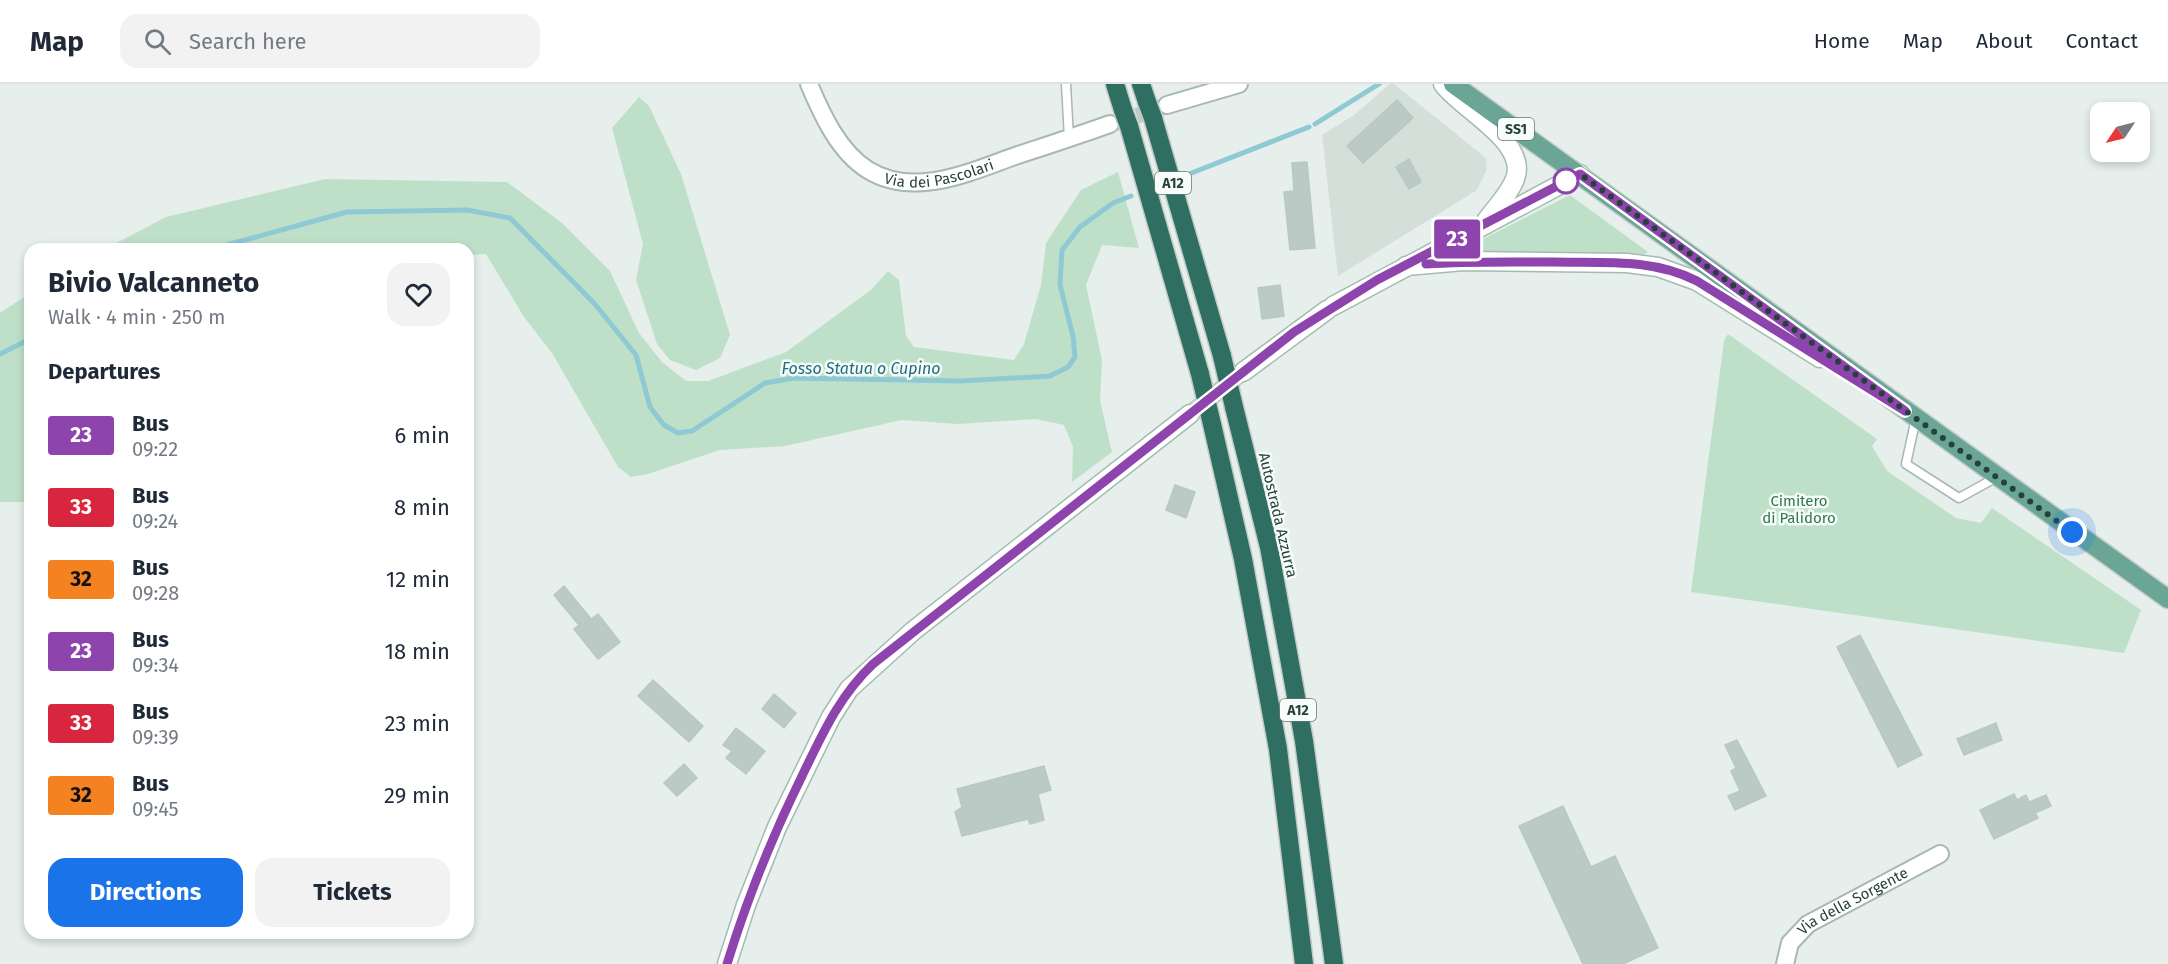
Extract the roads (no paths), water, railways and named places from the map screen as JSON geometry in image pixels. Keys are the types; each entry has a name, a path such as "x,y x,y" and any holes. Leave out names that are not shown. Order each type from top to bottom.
{"highway":[{"name":"A12","path":"1115,84 1164,244 1200,374 1243,559 1278,749 1304,964"},
{"name":"Autostrada Azzurra","path":"1142,84 1188,234 1222,356 1275,581 1304,741 1334,964"}],"main road":[{"path":"1443,84 1464,108 1502,137 1516,162 1513,184 1483,225"},
{"name":"SS1","path":"1453,84 2168,599"},
{"path":"1243,372 1330,308 1580,174"},
{"path":"1406,266 1464,261 1627,263 1675,271 1697,281 1911,415"},
{"path":"727,964 749,896 777,827 831,717 856,681 913,631 1190,414"}],"street":[{"name":"Via dei Pascolari","path":"809,84 833,132 851,156 871,172 895,180 923,182 952,177 1110,124"},
{"path":"1167,105 1239,84"},
{"name":"Via della Sorgente","path":"1785,964 1790,943 1808,924 1940,854"}],"lane":[{"path":"1066,84 1068,138"},
{"path":"1911,415 1906,464 1959,498 1997,477"}],"waterway":[{"name":"Fosso Statua o Cupino","path":"1315,124 1379,84"},
{"name":"Fosso Statua o Cupino","path":"1189,174 1309,127"},
{"name":"Fosso Statua o Cupino","path":"234,243 347,212 467,210 510,218 594,303 636,355 650,407 664,425 678,433 692,431 765,383 794,378 960,381 1050,376 1068,367 1075,357 1073,336 1060,285 1062,250 1080,227 1113,203 1131,196"},
{"name":"Fosso Statua o Cupino","path":"0,354 24,342"}],"tunnel":[{"path":"1114,123 1163,107"},
{"path":"1190,414 1239,375"}],"park label":[{"name":"Cimitero di Palidoro","path":"1799,510"}]}
